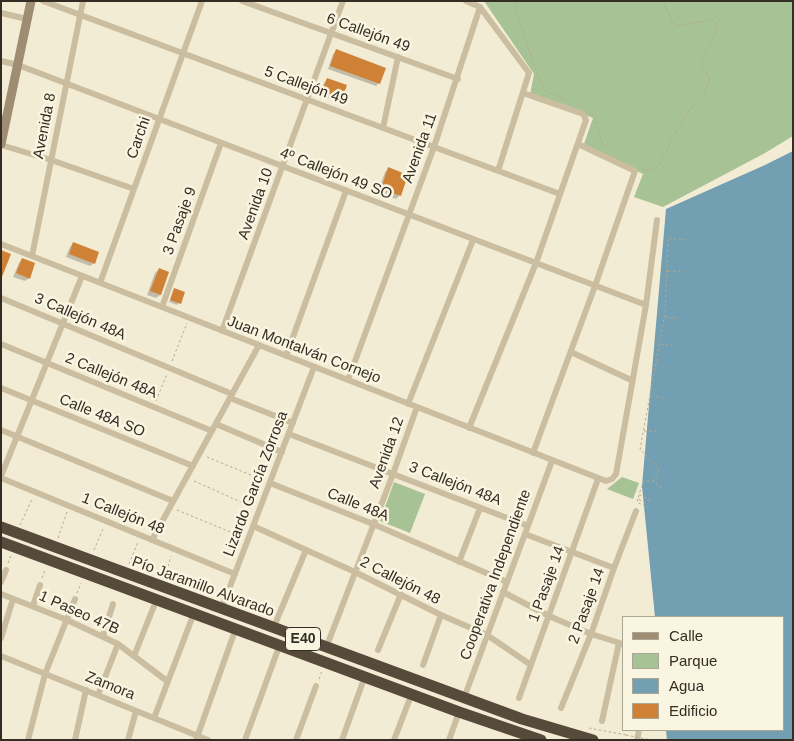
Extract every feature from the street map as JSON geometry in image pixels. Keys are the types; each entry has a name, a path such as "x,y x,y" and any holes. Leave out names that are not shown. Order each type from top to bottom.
{"highway":[{"name":"Pío Jaramillo Alvarado","path":"1,527 221,610 522,719 589,739"},
{"name":"Pío Jaramillo Alvarado","path":"1,542 194,612 459,712 541,740"}],"street":[{"path":"31,1 18,65 4,115 1,144 134,189"},
{"name":"5 Callejón 49","path":"43,1 560,194"},
{"name":"Avenida 8","path":"32,256 84,1"},
{"name":"Carchi","path":"100,283 202,1"},
{"name":"6 Callejón 49","path":"242,1 458,79"},
{"name":"Avenida 10","path":"222,331 284,167 343,1"},
{"path":"466,1 480,7 529,76 498,171"},
{"name":"Avenida 11","path":"348,380 434,147 458,79 480,7"},
{"path":"1,13 28,19"},
{"path":"383,128 398,57"},
{"name":"4º Callejón 49 SO","path":"1,61 18,65 646,305"},
{"path":"469,428 536,263 586,120 584,114 523,94"},
{"name":"3 Pasaje 9","path":"162,307 221,143"},
{"path":"533,453 595,286 635,171 578,144"},
{"path":"286,356 346,191"},
{"path":"598,479 606,481 612,479 616,474 631,380 646,305 657,220"},
{"name":"Avenida 12","path":"408,404 473,240"},
{"name":"Juan Montalván Cornejo","path":"1,244 598,479"},
{"path":"1,477 82,276"},
{"name":"3 Callejón 48A","path":"1,298 293,423"},
{"name":"2 Callejón 48A","path":"1,344 212,431"},
{"path":"152,540 259,345"},
{"path":"571,352 631,380"},
{"name":"Lizardo García Zorrosa","path":"221,610 314,367"},
{"name":"Calle 48A SO","path":"1,388 192,466"},
{"name":"Avenida 12","path":"326,648 417,407"},
{"path":"216,424 282,452"},
{"path":"1,430 17,435 172,504"},
{"name":"3 Callejón 48A","path":"288,434 528,526"},
{"name":"Cooperativa Independiente","path":"464,698 552,460"},
{"name":"1 Callejón 48","path":"1,477 235,574"},
{"name":"1 Pasaje 14","path":"519,698 598,479"},
{"name":"Calle 48A","path":"270,483 374,524 507,582"},
{"path":"459,562 480,508"},
{"name":"2 Pasaje 14","path":"561,708 592,634 614,568 636,511"},
{"name":"2 Callejón 48","path":"253,526 355,572 486,636 531,665"},
{"path":"525,534 614,568"},
{"path":"273,629 306,550"},
{"path":"1,582 6,570"},
{"path":"33,606 40,585"},
{"path":"503,592 549,616 621,644 602,721"},
{"name":"1 Paseo 47B","path":"1,594 68,620 118,644 167,681"},
{"path":"378,650 401,594"},
{"path":"1,638 13,599"},
{"path":"28,740 45,674 75,599"},
{"path":"102,636 113,604"},
{"path":"134,656 154,606"},
{"path":"154,718 194,612"},
{"path":"423,665 441,615"},
{"path":"197,738 236,628"},
{"path":"98,695 118,644"},
{"path":"245,740 280,644"},
{"name":"Zamora","path":"1,656 154,718 197,738 208,740"},
{"path":"342,740 365,676"},
{"path":"296,740 316,686"},
{"path":"75,740 86,690"},
{"path":"394,740 409,701"},
{"path":"128,740 136,711"},
{"path":"449,740 459,712"}],"path":[{"path":"514,1 528,51 542,85 548,92 569,101"},
{"path":"638,167 646,171 659,165 674,135 689,111 704,93 710,80 701,63 716,32 717,26 715,21 705,20 680,26 669,19 662,1"},
{"path":"583,107 590,110 595,118 602,143 614,153"},
{"path":"653,481 659,470 640,449 665,316 668,238 685,240"},
{"path":"667,271 681,271"},
{"path":"665,316 677,318"},
{"path":"660,344 672,346"},
{"path":"651,396 663,398"},
{"path":"643,431 658,431"},
{"path":"199,454 270,483"},
{"path":"186,478 259,510"},
{"path":"648,508 637,502 644,481 653,481 663,488"},
{"path":"16,532 35,492"},
{"path":"639,494 650,501"},
{"path":"638,499 647,504"},
{"path":"172,504 248,540"},
{"path":"54,548 70,506"},
{"path":"89,561 106,521"},
{"path":"124,574 141,536"},
{"path":"6,570 14,547"},
{"path":"161,587 174,549"},
{"path":"40,585 49,560"},
{"path":"75,599 85,573"},
{"path":"316,686 326,661"},
{"path":"589,739 589,727 651,740"}],"green space":[{"path":"484,1 793,1 793,136 663,207 634,197 643,174 584,144 593,118 530,95 534,74"},
{"path":"622,477 639,483 633,499 607,489"},
{"path":"394,482 425,494 410,533 380,521"}],"water":[{"path":"793,151 793,740 667,740 666,731 784,731 784,616 655,616 642,486 666,209"}],"building":[{"path":"336,49 386,68 380,84 330,66"},
{"path":"327,78 347,85 342,99 322,91"},
{"path":"388,167 408,175 401,196 381,189"},
{"path":"73,242 99,252 95,264 69,254"},
{"path":"1,250 11,254 2,277 1,277"},
{"path":"22,258 35,263 30,279 16,273"},
{"path":"159,268 169,272 161,295 150,291"},
{"path":"174,288 185,292 181,304 170,300"}]}
